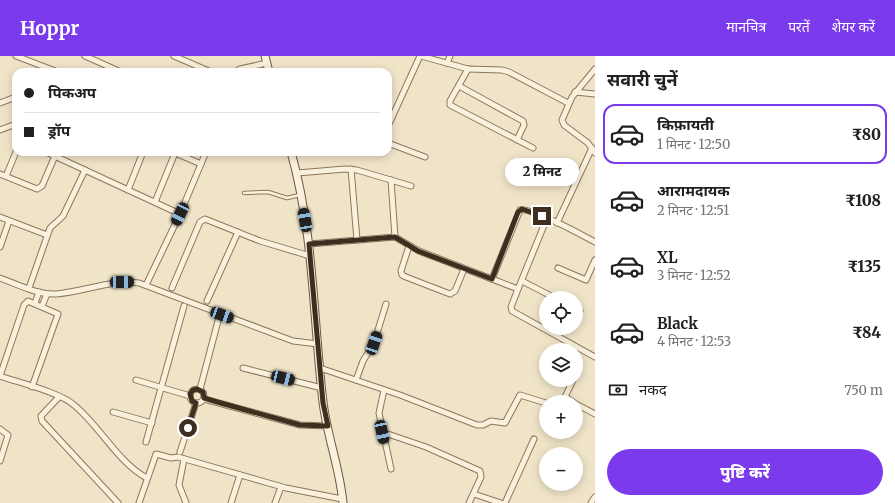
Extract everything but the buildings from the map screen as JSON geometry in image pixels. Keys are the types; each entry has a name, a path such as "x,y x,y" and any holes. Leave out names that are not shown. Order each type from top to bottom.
{"street":[{"path":"16,56 48,68"},
{"path":"86,56 112,68"},
{"path":"174,56 202,68"},
{"path":"392,117 420,56 468,69 502,70 509,72 568,103"},
{"path":"447,63 450,56"},
{"path":"243,68 266,60"},
{"path":"468,69 450,100 450,104 533,148"},
{"path":"557,223 593,150 580,135 563,123 562,117 575,92 595,70"},
{"path":"459,86 522,119 524,125 517,140"},
{"path":"575,92 595,94"},
{"path":"0,103 12,98"},
{"path":"0,130 12,126"},
{"path":"392,145 425,157"},
{"path":"14,156 3,175 35,188 40,188 56,156 180,214"},
{"path":"128,190 141,156"},
{"path":"155,202 172,156"},
{"path":"183,156 201,164"},
{"path":"146,285 180,214 204,156"},
{"path":"139,503 155,454 184,459 281,487 342,501 322,388 309,244 297,173 292,156"},
{"path":"297,173 351,169 411,186"},
{"path":"351,169 357,240"},
{"path":"29,288 47,235 52,225 63,216 85,170"},
{"path":"390,180 395,237"},
{"path":"492,279 520,210 526,210 547,218 595,242"},
{"path":"0,217 47,235"},
{"path":"547,218 511,307 512,311 595,357"},
{"path":"172,288 202,220 208,219 260,241 310,256"},
{"path":"0,247 9,221"},
{"path":"207,301 238,232"},
{"path":"309,244 395,237 409,246 464,269 518,289"},
{"path":"409,246 401,271 402,276 450,294 455,291 464,269"},
{"path":"558,268 586,280 595,260"},
{"path":"0,278 47,294 85,290 122,282 146,285 293,341 318,344"},
{"path":"522,281 541,291"},
{"path":"35,304 39,292"},
{"path":"42,306 47,294"},
{"path":"32,388 58,316 58,312 28,301 24,305 0,376 32,388 59,397 74,404 134,469 147,478"},
{"path":"356,380 374,343 386,304"},
{"path":"146,442 184,306"},
{"path":"204,398 203,392 200,389 218,321"},
{"path":"243,368 322,388"},
{"path":"320,368 480,425 491,421 505,423 520,395 539,401"},
{"path":"136,380 190,396 192,401 196,403"},
{"path":"190,396 193,390 200,389"},
{"path":"384,390 379,407 382,432 390,469"},
{"path":"59,397 41,416 42,421 118,503"},
{"path":"180,452 196,403 204,398 300,425 328,426"},
{"path":"583,408 595,414"},
{"path":"113,412 152,423"},
{"path":"0,429 7,433 8,437 0,461"},
{"path":"382,432 426,447 478,469 481,473 481,477 469,503"},
{"path":"505,503 534,439"},
{"path":"184,459 178,485 186,503"},
{"path":"231,503 240,475"},
{"path":"276,503 281,487"},
{"path":"474,494 501,503"},
{"path":"591,503 595,496"}],"lane":[{"path":"244,193 268,192 287,198 300,194"}],"route":[{"path":"188,428 196,403 190,399 190,394 195,389 202,390 204,398 217,402 300,425 328,426 323,403 309,244 395,237 418,251 492,279 518,212 522,209 542,216"}]}
